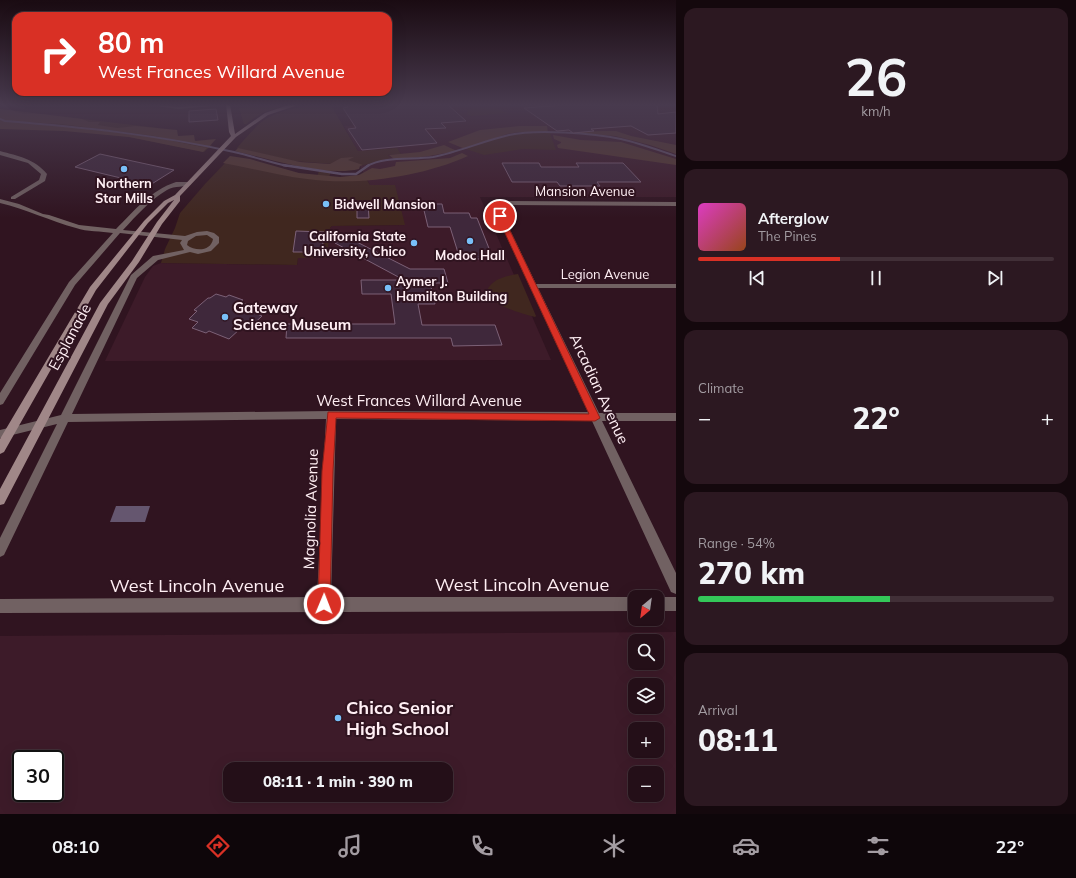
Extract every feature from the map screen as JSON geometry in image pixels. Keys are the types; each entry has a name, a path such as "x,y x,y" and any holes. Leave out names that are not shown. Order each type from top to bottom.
{"main road":[{"name":"Esplanade","path":"0,449 5,432 93,289 136,233 166,202 177,196 228,142"},
{"name":"Esplanade","path":"0,500 104,303 135,262 151,235 178,201 177,196"}],"street":[{"path":"0,153 27,160 40,168 44,174 42,181 13,198"},
{"path":"0,401 72,284 117,232 146,202 166,188 176,184 188,184"},
{"path":"0,196 23,200 50,212 47,216"},
{"path":"0,201 17,205 42,216 47,216 78,227 187,238 202,233 212,234 217,238 216,244 208,249 197,251 190,250 184,246 183,243 187,238"},
{"name":"Mansion Avenue","path":"494,203 676,204"},
{"name":"Arcadian Avenue","path":"494,203 676,586"},
{"path":"0,551 134,277 156,258 181,254 190,250"},
{"name":"Legion Avenue","path":"534,286 676,286"},
{"name":"West Frances Willard Avenue","path":"5,432 66,418 331,415 595,418 676,417"},
{"name":"Magnolia Avenue","path":"324,604 331,415"},
{"name":"West Lincoln Avenue","path":"0,606 628,604"},
{"path":"664,604 676,604"}],"shaded area":[{"path":"154,142 177,142 207,148 203,152"},
{"path":"155,142 200,142 212,145 204,152"},
{"path":"181,142 213,142 208,148"},
{"path":"242,142 353,142 358,151 397,148 401,154 388,155 391,158 360,166 293,161 237,148"},
{"name":"California State University, Chico","path":"353,142 676,142 676,197 480,197 551,360 105,361 145,277 153,266 161,263 297,265 298,258 332,226 404,225 370,185 360,166 390,158 387,155 401,154 396,148 358,151"},
{"path":"448,142 485,142 465,149"},
{"path":"487,142 553,142 556,150 523,149 484,155 466,149"},
{"path":"561,142 621,142 676,159 676,165 558,148 557,145"},
{"path":"638,142 661,142 676,145 676,154"},
{"path":"444,145 457,151 395,160 389,155 420,152"},
{"path":"238,148 300,162 330,164 341,158 354,157 348,160 363,165 360,166 359,169 346,171 314,169 235,151"},
{"path":"462,153 468,156 450,163 410,174 389,178 347,181 296,178 223,163 230,156 250,159 299,173 340,177 359,175 372,168 380,169 395,166 396,162 450,158"},
{"path":"228,160 317,177 321,165 332,166 329,178 367,180 370,185 395,185 405,225 332,226 330,228 327,258 298,258 297,265 161,263 165,249 180,213"},
{"path":"518,274 536,316 535,317 495,303 486,295 487,290 494,282 508,276"},
{"path":"116,506 150,506 145,522 110,522"},
{"name":"Chico Senior High School","path":"676,632 676,814 0,814 0,636"}],"building":[{"path":"357,142 437,143 362,150"},
{"name":"Northern Star Mills","path":"100,154 174,170 150,185 75,167"},
{"path":"502,163 539,163 541,167 579,167 576,163 623,163 641,182 597,182 600,186 560,186 557,182 512,182"},
{"name":"Modoc Hall","path":"422,202 435,202 436,204 442,204 444,213 469,213 471,218 477,218 492,256 479,256 481,259 460,259 450,227 428,227"},
{"path":"357,203 368,203 369,218 357,218"},
{"path":"296,231 324,232 322,252 293,252"},
{"name":"Aymer J. Hamilton Building","path":"347,237 410,269 444,269 448,283 430,283 435,304 418,304 422,325 495,325 502,345 453,346 451,338 286,338 287,324 395,324 391,294 362,294 361,280 404,280 335,243"},
{"name":"Gateway Science Museum","path":"216,294 226,297 229,295 243,300 240,302 254,307 250,311 262,316 247,330 241,328 229,339 209,331 206,333 192,328 198,322 189,319 197,311 194,310 208,298"}],"waterway":[{"path":"183,142 234,152 284,165"},
{"path":"368,165 382,161 433,157 484,142"},
{"path":"635,142 676,156"},
{"path":"284,165 342,174 356,174 368,165"}],"place":[{"name":"Northern Star Mills","path":"124,169"},
{"name":"Bidwell Mansion","path":"326,204"},
{"name":"Modoc Hall","path":"470,241"},
{"name":"California State University, Chico","path":"414,243"},
{"name":"Aymer J. Hamilton Building","path":"388,288"},
{"name":"Gateway Science Museum","path":"225,317"},
{"name":"Chico Senior High School","path":"338,718"}],"route":[{"path":"324,604 331,415 595,418 557,334 500,216"}]}
